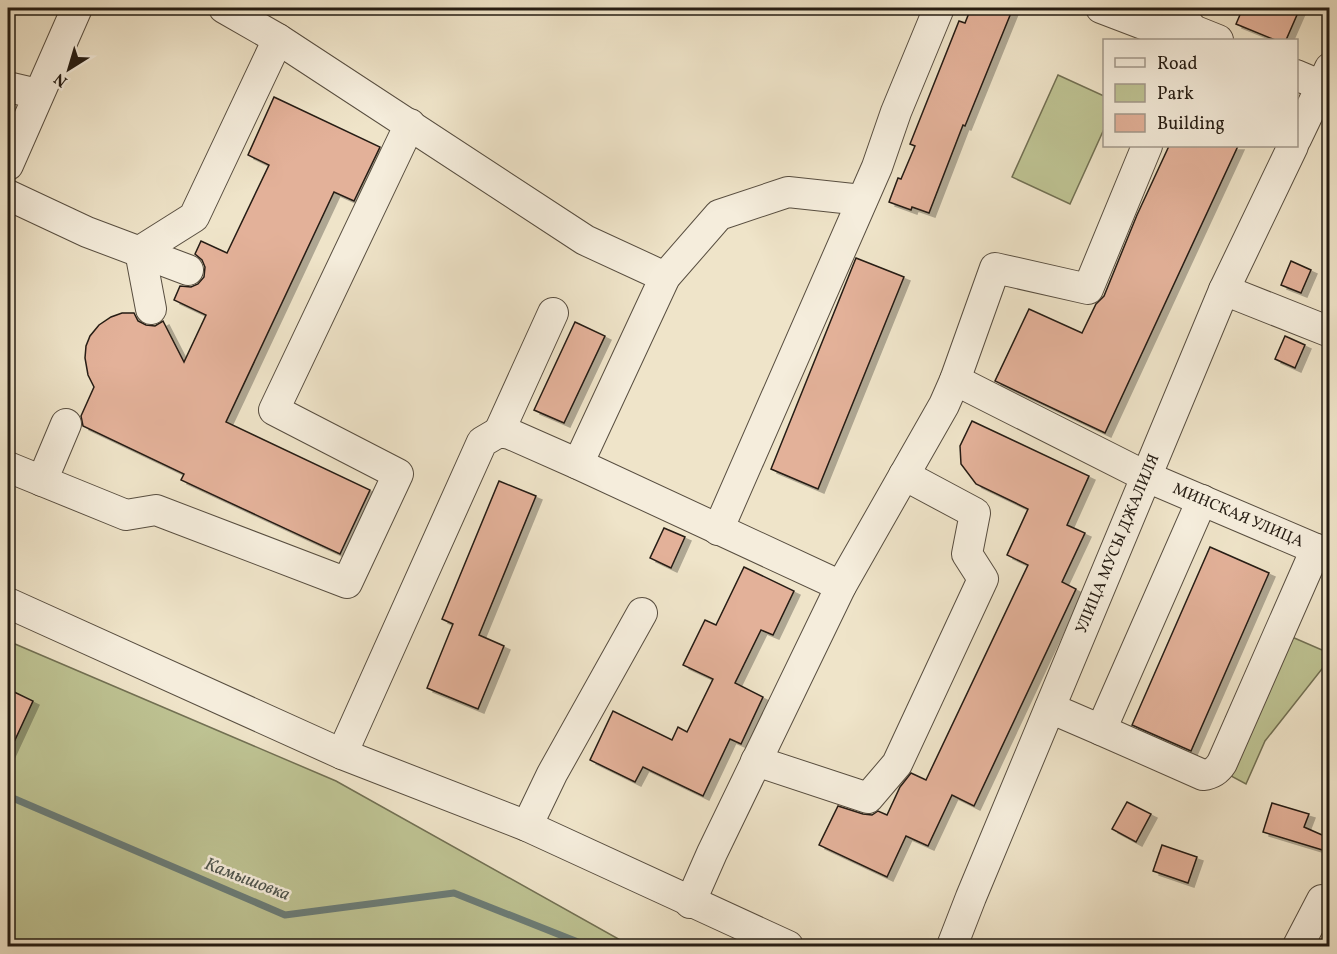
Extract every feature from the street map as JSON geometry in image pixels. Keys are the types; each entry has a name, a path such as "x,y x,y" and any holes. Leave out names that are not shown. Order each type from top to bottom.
{"street":[{"path":"8,165 77,8"},
{"path":"224,8 278,39 585,240 665,277"},
{"path":"718,530 877,167 896,112 939,8"},
{"path":"1101,8 1192,32"},
{"path":"140,251 194,217 278,39"},
{"path":"1298,133 1316,76"},
{"path":"8,87 38,94"},
{"path":"8,467 126,515 156,510 347,583 398,474 274,410 410,124"},
{"path":"690,903 841,586 944,405 995,268 1088,289 1147,147"},
{"name":"УЛИЦА МУСЫ ДЖАЛИЛЯ","path":"952,946 1224,290 1293,147"},
{"path":"578,464 665,277 719,215 788,192 862,200"},
{"path":"8,195 87,232 188,270"},
{"path":"140,251 151,309"},
{"path":"1224,290 1329,332"},
{"path":"342,754 482,442 499,432 553,313"},
{"name":"МИНСКАЯ УЛИЦА","path":"955,380 1147,477 1323,552"},
{"path":"42,481 66,424"},
{"path":"499,432 510,434 578,464 841,586"},
{"path":"756,761 868,798 897,764 983,579 967,554 975,513 904,475"},
{"path":"1101,730 1202,501"},
{"path":"1050,708 1203,775 1209,775 1218,770 1323,552"},
{"path":"8,603 342,754 527,826 690,903 788,946"},
{"path":"527,826 552,774 642,613"},
{"path":"1298,946 1322,900 1329,904"}],"green space":[{"path":"1058,75 1103,96 1103,131 1070,204 1012,177"},
{"path":"1292,637 1329,653 1329,660 1265,741 1246,784 1231,776"},
{"path":"8,641 336,781 631,946 8,946"}],"building":[{"path":"971,8 1013,8 965,126 963,125 929,213 912,207 911,210 889,202 898,178 901,179 915,146 910,144 959,21 965,23"},
{"path":"1243,8 1300,8 1286,39 1273,39 1236,24"},
{"path":"274,97 380,147 354,201 334,192 226,422 370,490 340,554 181,480 184,474 83,426 81,416 94,387 88,375 85,358 86,346 90,336 99,325 111,317 122,313 134,313 138,321 146,325 155,326 163,321 184,362 206,315 174,300 180,286 191,287 198,284 204,277 205,267 202,260 195,254 201,241 227,253 269,165 248,155"},
{"path":"1169,147 1238,147 1105,433 995,381 1029,309 1082,333 1096,304 1104,296 1137,215"},
{"path":"856,258 904,277 818,489 771,469"},
{"path":"1291,261 1311,270 1301,293 1281,285"},
{"path":"575,322 605,336 564,423 534,410"},
{"path":"1285,336 1305,345 1295,368 1275,359"},
{"path":"972,421 1089,476 1067,525 1085,533 1062,582 1076,589 974,806 952,795 928,846 906,836 887,877 819,845 838,806 863,814 872,815 878,811 887,815 900,787 911,773 926,780 1028,565 1007,555 1028,509 976,484 961,464 960,446"},
{"path":"499,481 536,496 479,635 504,646 478,709 427,688 453,624 442,619"},
{"path":"664,528 685,537 671,568 650,558"},
{"path":"1210,547 1269,573 1191,751 1132,725"},
{"path":"744,567 794,591 773,635 761,630 735,683 763,697 741,744 730,739 703,796 643,767 635,782 590,760 613,711 672,740 678,727 687,732 713,679 683,665 705,620 716,625"},
{"path":"8,689 33,701 8,755"},
{"path":"1127,802 1151,814 1136,842 1112,829"},
{"path":"1272,803 1309,814 1304,827 1329,838 1329,852 1263,832"},
{"path":"1162,845 1197,857 1188,883 1153,871"}],"waterway":[{"name":"Камышовка","path":"8,796 285,915 454,893 588,946"}]}
